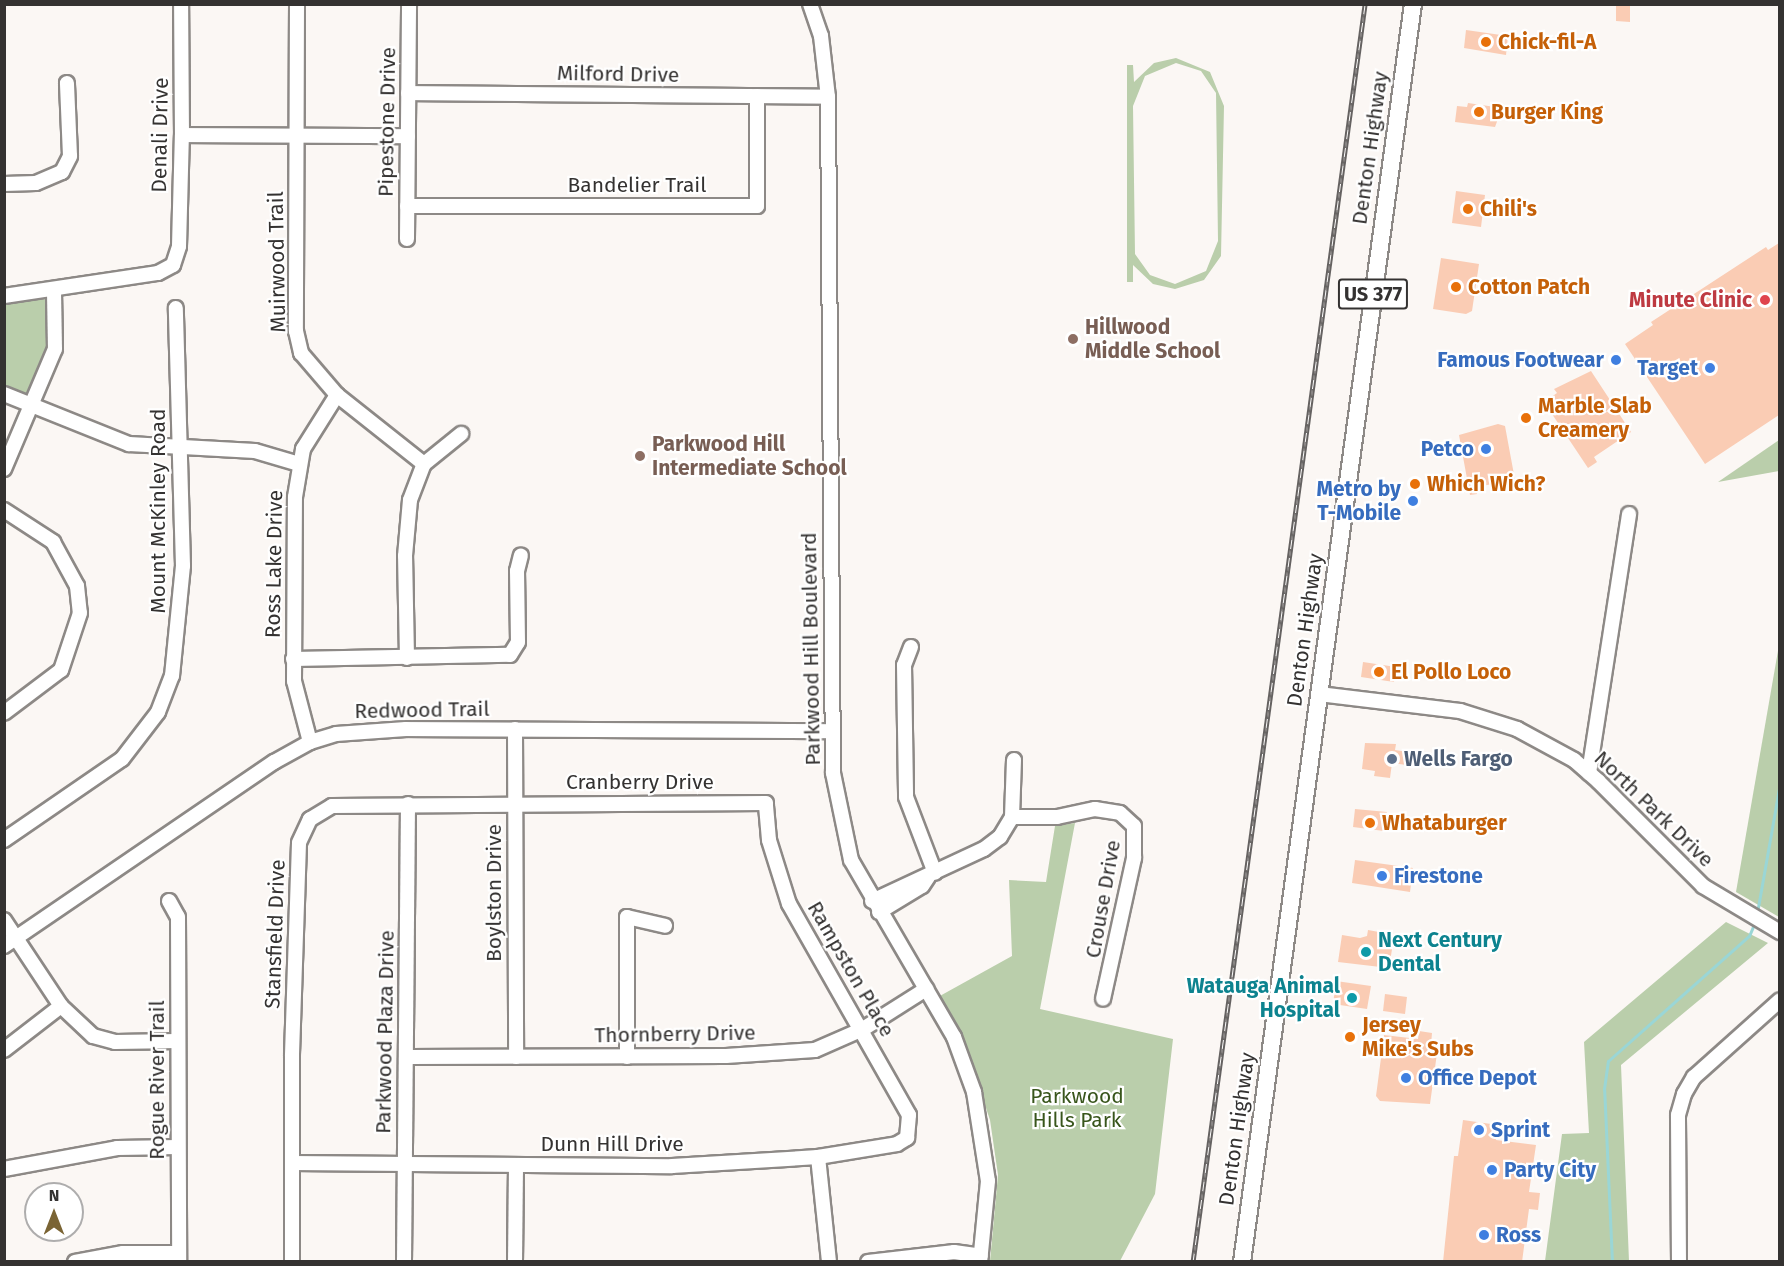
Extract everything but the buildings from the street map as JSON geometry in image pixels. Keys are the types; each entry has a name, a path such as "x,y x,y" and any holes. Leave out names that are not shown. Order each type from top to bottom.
{"main road":[{"name":"Denton Highway","path":"1242,1262 1413,4"}],"street":[{"name":"Denali Drive","path":"54,291 167,271 173,265 179,246 182,135 181,4"},
{"name":"Muirwood Trail","path":"297,4 296,331 301,353 338,395 424,464"},
{"name":"Pipestone Drive","path":"406,239 409,4"},
{"name":"Parkwood Hill Boulevard","path":"810,4 821,36 828,97 832,731 841,822 851,860 875,907 954,1037 979,1116 988,1181 980,1259"},
{"path":"4,184 36,183 62,172 70,156 67,83"},
{"name":"Milford Drive","path":"408,93 828,97"},
{"name":"Bandelier Trail","path":"407,206 757,207 757,96"},
{"path":"182,135 408,136"},
{"path":"4,296 54,291 55,349 4,469"},
{"name":"Mount McKinley Road","path":"4,840 122,759 163,714 176,660 183,566 176,308"},
{"path":"4,394 129,444 181,449 255,451 299,464"},
{"name":"Ross Lake Drive","path":"310,742 296,697 293,659 299,464 312,429 338,395"},
{"path":"407,657 406,524 415,481 424,464 461,434"},
{"path":"4,510 53,542 77,586 80,613 61,670 4,713"},
{"path":"1589,773 1629,514"},
{"path":"293,659 503,657 514,652 518,642 517,571 521,555"},
{"path":"911,647 904,665 906,797 931,875"},
{"name":"North Park Drive","path":"1319,694 1484,716 1537,740 1589,773 1703,886 1779,932"},
{"name":"Redwood Trail","path":"4,946 310,742 379,729 832,731"},
{"name":"Boylston Drive","path":"515,729 516,1057"},
{"path":"875,907 915,877 931,875 984,849 1012,817 1014,760"},
{"name":"Cranberry Drive","path":"515,804 766,803"},
{"name":"Rampston Place","path":"766,803 769,840 789,904 806,939 862,1029 909,1115"},
{"name":"Parkwood Plaza Drive","path":"404,1262 404,1162 408,1057 408,804"},
{"name":"Stansfield Drive","path":"292,1262 297,870 303,830 310,819 332,806 515,804"},
{"name":"Crouse Drive","path":"1012,817 1057,817 1095,809 1120,813 1134,826 1134,858 1103,999"},
{"name":"Rogue River Trail","path":"169,901 178,917 179,1257"},
{"path":"627,1057 627,917 665,927"},
{"path":"4,920 61,1006 93,1036 115,1042 178,1041"},
{"name":"Thornberry Drive","path":"408,1057 627,1057 815,1050 862,1029 926,989"},
{"path":"4,1050 61,1006"},
{"path":"1679,1262 1678,1115 1684,1094 1702,1070 1776,1009"},
{"name":"Dunn Hill Drive","path":"292,1162 672,1166 818,1157 897,1144 907,1138 909,1115"},
{"path":"4,1169 117,1148 178,1148"},
{"path":"818,1157 829,1262"},
{"path":"515,1262 516,1164"},
{"path":"868,1262 954,1252 980,1259"},
{"path":"75,1262 123,1253 179,1257"}],"green space":[{"path":"1176,58 1210,72 1224,106 1221,256 1204,280 1175,289 1153,284 1133,265 1133,282 1127,282 1127,65 1133,65 1134,82 1154,63","holes":["1176,63 1201,71 1216,93 1218,241 1206,271 1175,284 1150,275 1135,254 1133,106 1145,76"]},
{"path":"46,299 50,337 44,362 26,395 5,388 4,302"},
{"path":"1779,440 1779,471 1718,482"},
{"path":"1779,645 1779,917 1736,892"},
{"name":"Parkwood Hills Park","path":"1075,823 1040,1009 1173,1039 1155,1194 1120,1261 990,1261 998,1175 990,1120 968,1054 938,997 1012,956 1009,880 1046,882 1055,826"},
{"path":"1726,922 1768,943 1621,1065 1629,1261 1545,1261 1562,1134 1589,1133 1584,1042"}],"waterway":[{"path":"1757,913 1780,782"},
{"path":"1612,1262 1604,1089 1608,1061 1749,936 1755,922"}],"railway":[{"path":"1193,1262 1365,4"}],"place":[{"name":"Chick-fil-A","path":"1486,42"},
{"name":"Burger King","path":"1479,112"},
{"name":"Chili's","path":"1468,209"},
{"name":"Cotton Patch","path":"1456,287"},
{"name":"Minute Clinic","path":"1765,300"},
{"name":"Hillwood Middle School","path":"1073,339"},
{"name":"Famous Footwear","path":"1616,360"},
{"name":"Target","path":"1710,368"},
{"name":"Marble Slab Creamery","path":"1526,418"},
{"name":"Petco","path":"1486,449"},
{"name":"Parkwood Hill Intermediate School","path":"640,456"},
{"name":"Which Wich?","path":"1415,484"},
{"name":"Metro by T-Mobile","path":"1413,501"},
{"name":"El Pollo Loco","path":"1379,672"},
{"name":"Wells Fargo","path":"1392,759"},
{"name":"Whataburger","path":"1370,823"},
{"name":"Firestone","path":"1382,876"},
{"name":"Next Century Dental","path":"1366,952"},
{"name":"Watauga Animal Hospital","path":"1352,998"},
{"name":"Jersey Mike's Subs","path":"1350,1037"},
{"name":"Office Depot","path":"1406,1078"},
{"name":"Sprint","path":"1479,1130"},
{"name":"Party City","path":"1492,1170"},
{"name":"Ross","path":"1484,1235"}]}
